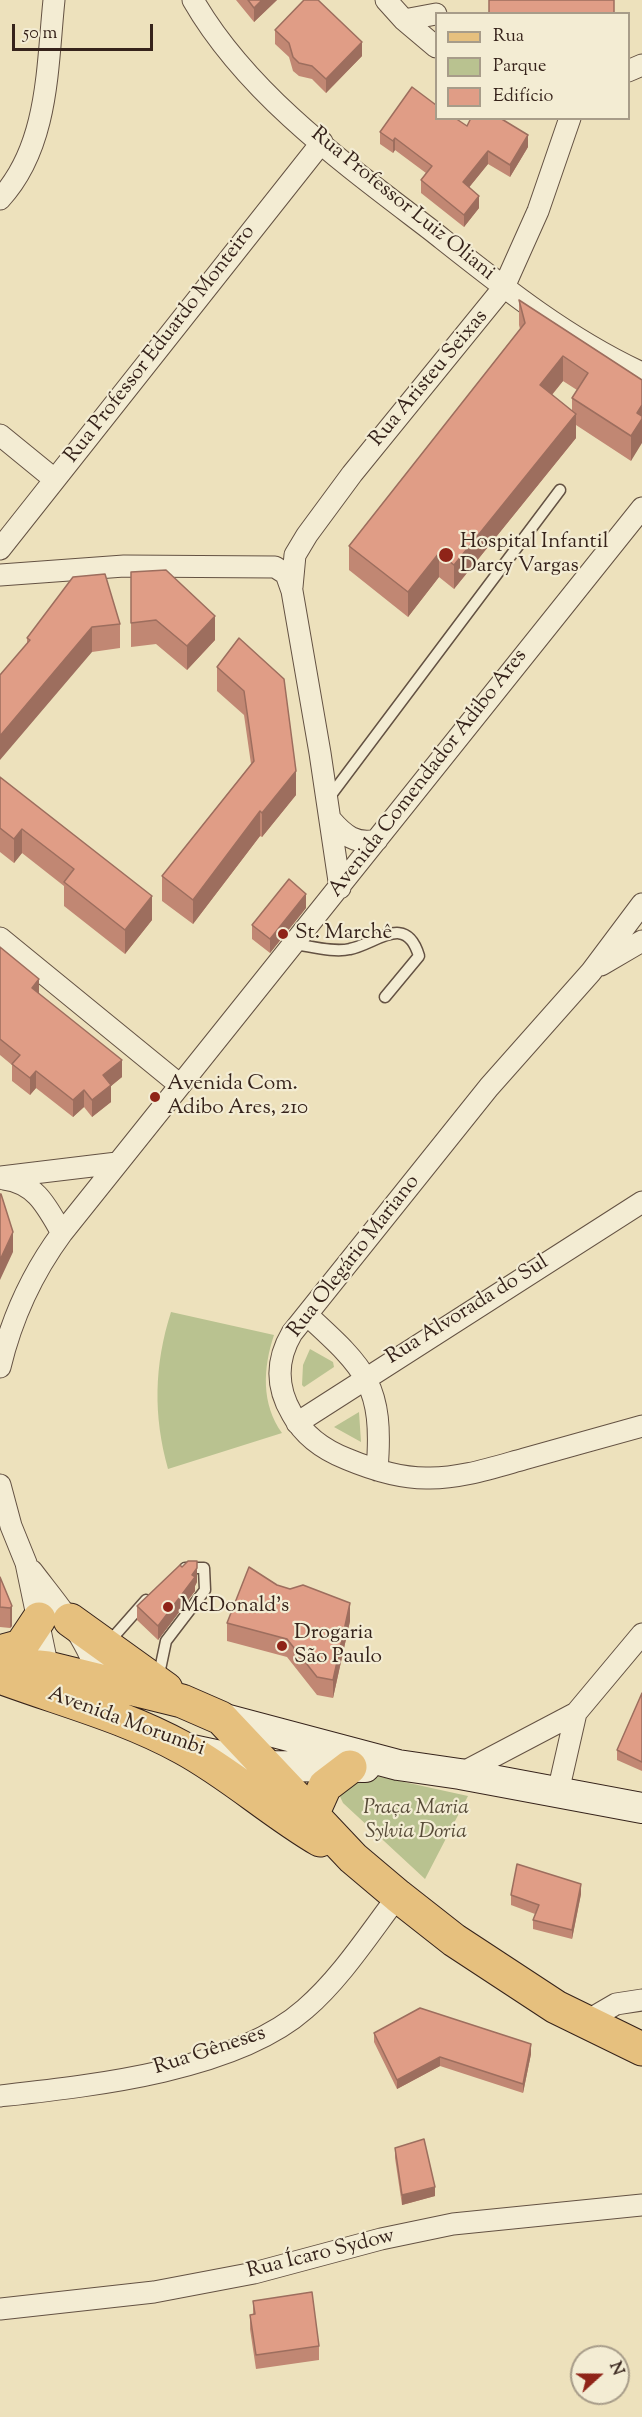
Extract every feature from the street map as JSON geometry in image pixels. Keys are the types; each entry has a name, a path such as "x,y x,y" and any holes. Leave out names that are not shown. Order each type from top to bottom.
{"main road":[{"path":"0,1652 21,1646 55,1620 105,1647 170,1691"},
{"name":"Avenida Morumbi","path":"0,1663 50,1682 100,1695 184,1748 267,1766 398,1766"},
{"name":"Avenida Morumbi","path":"0,1677 50,1682"},
{"name":"Avenida Morumbi","path":"100,1695 170,1691 221,1718 398,1766 460,1774 642,1808"},
{"path":"221,1718 353,1858 398,1896 463,1946 556,2007 642,2049"},
{"path":"184,1748 294,1824 353,1858"},
{"path":"312,1815 325,1786 350,1767"}],"street":[{"path":"0,198 29,157 38,131 54,0"},
{"name":"Rua Professor Luiz Oliani","path":"193,0 227,50 275,102 380,191 504,287 572,335 642,373"},
{"path":"387,0 404,20 435,46"},
{"path":"404,20 435,12"},
{"name":"Rua Aristeu Seixas","path":"295,555 352,474 504,287 538,211 568,120"},
{"name":"Rua Professor Eduardo Monteiro","path":"0,549 322,142"},
{"path":"0,435 54,479"},
{"name":"Avenida Comendador Adibo Ares","path":"0,1367 9,1330 24,1295 42,1260 62,1233 642,508"},
{"path":"268,567 295,555 292,591"},
{"path":"0,575 124,566 275,567 286,574 292,591 340,888"},
{"path":"329,810 351,839 368,842 377,840"},
{"name":"Rua Olegário Mariano","path":"642,904 591,972 489,1088 307,1315 283,1349 279,1367 284,1399 297,1423 333,1454 377,1470 425,1478 465,1474 642,1426"},
{"path":"0,938 180,1085"},
{"path":"591,972 642,941"},
{"path":"0,1178 117,1163"},
{"path":"0,1178 22,1184 34,1191 43,1201 62,1233"},
{"name":"Rua Alvorada do Sul","path":"297,1423 366,1376 642,1202"},
{"path":"307,1315 354,1357 366,1376 375,1399 380,1441 377,1470"},
{"path":"0,1485 11,1526 26,1563 55,1620 100,1695"},
{"path":"26,1563 55,1620 50,1682"},
{"path":"460,1774 576,1713 642,1634"},
{"path":"558,1792 576,1713"},
{"name":"Rua Gêneses","path":"0,2097 59,2090 182,2066 249,2044 279,2030 305,2009 332,1981 398,1896"},
{"path":"585,2022 616,2004 642,2000"},
{"name":"Rua Ícaro Sydow","path":"0,2309 154,2292 254,2274 381,2239 453,2224 642,2205"}],"lane":[{"path":"329,810 560,490"},
{"path":"294,944 349,950 390,932 408,937 416,945 419,956 385,996"},
{"path":"170,1691 166,1641 205,1590 204,1568 180,1568 172,1576"},
{"path":"105,1647 136,1608 154,1592"}],"green space":[{"path":"171,1312 274,1335 270,1347 266,1386 270,1410 282,1433 168,1469 160,1430 158,1391 161,1351"},
{"path":"310,1349 333,1362 334,1367 304,1387 302,1385 303,1365"},
{"path":"359,1412 361,1442 334,1427"},
{"name":"Praça Maria Sylvia Doria","path":"372,1775 468,1796 425,1879 343,1803 336,1788"}],"building":[{"path":"248,0 262,0 254,8"},
{"path":"304,0 318,0 362,42 326,79 312,66 299,63 293,57 289,43 275,30"},
{"path":"489,0 614,0 614,12 489,12"},
{"path":"412,87 435,104 435,120 458,120 467,126 470,120 503,120 528,135 510,165 488,151 463,182 479,196 464,215 421,180 432,166 395,138 393,141 380,132"},
{"path":"519,300 642,380 642,405 637,413 642,416 642,419 631,436 572,398 588,373 563,356 540,385 576,414 454,565 439,553 408,592 349,546 525,323"},
{"path":"166,570 215,616 187,646 156,620 131,623 131,572"},
{"path":"105,574 120,624 92,627 0,736 0,675 30,640 27,638 73,577"},
{"path":"239,638 284,679 296,771 262,813 260,811 193,900 162,876 254,761 244,691 217,667"},
{"path":"0,777 152,896 125,930 64,882 74,869 22,829 14,839 0,828"},
{"path":"289,879 306,894 270,939 252,925"},
{"path":"0,947 39,979 32,988 122,1060 103,1075 111,1085 92,1100 84,1090 73,1100 36,1071 30,1078 12,1064 20,1055 0,1039"},
{"path":"0,1194 13,1232 0,1260"},
{"path":"188,1561 197,1561 197,1568 192,1575 195,1577 158,1626 137,1606 180,1565 182,1567"},
{"path":"249,1567 277,1585 290,1589 303,1585 350,1603 333,1680 317,1677 287,1639 227,1623"},
{"path":"0,1577 12,1606 10,1608 0,1607"},
{"path":"642,1693 642,1762 617,1750"},
{"path":"517,1864 581,1884 572,1930 533,1920 539,1905 511,1895"},
{"path":"420,2008 531,2044 523,2084 440,2057 397,2080 374,2033"},
{"path":"424,2139 435,2187 402,2195 395,2148"},
{"path":"312,2292 319,2346 256,2355 250,2315 255,2314 253,2301"}],"place":[{"name":"Hospital Infantil Darcy Vargas","path":"446,555"},
{"name":"St. Marchê","path":"283,934"},
{"name":"Avenida Com. Adibo Ares, 210","path":"155,1097"},
{"name":"McDonald's","path":"168,1607"},
{"name":"Drogaria São Paulo","path":"282,1646"}]}
